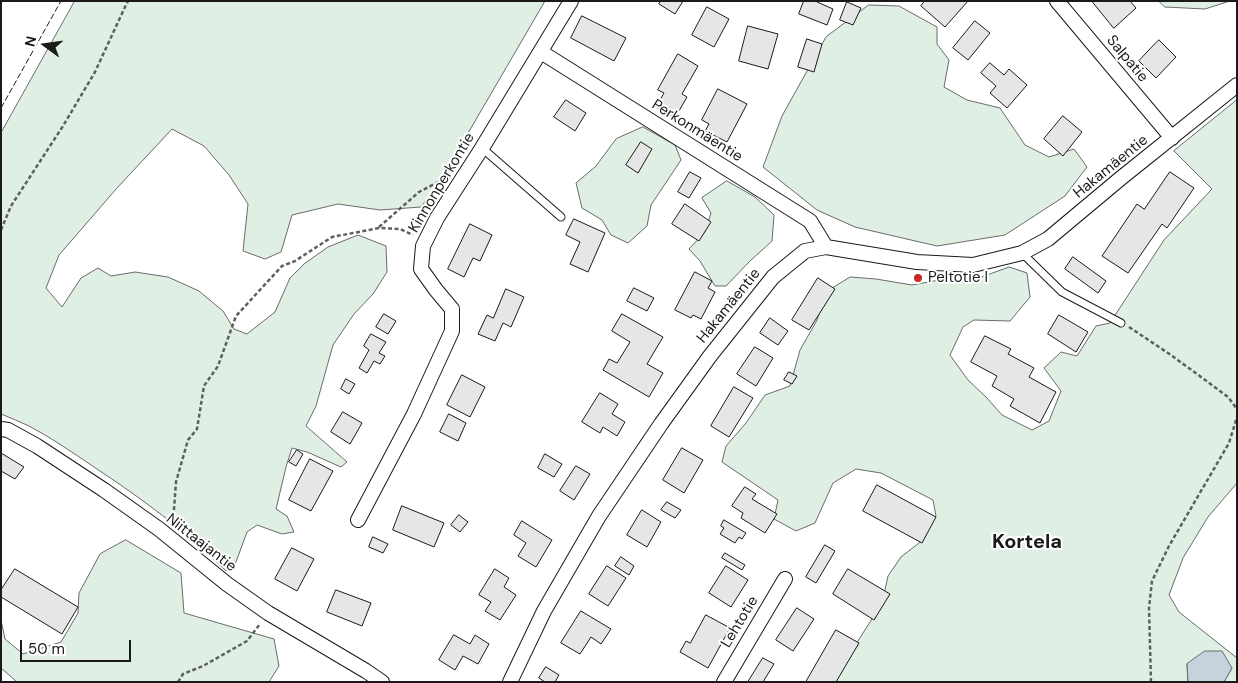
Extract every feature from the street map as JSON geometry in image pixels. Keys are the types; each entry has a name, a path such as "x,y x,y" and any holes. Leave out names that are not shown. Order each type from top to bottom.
{"street":[{"name":"Kinnonperkontie","path":"358,520 414,414 452,331 452,309 421,269 423,246 437,218 482,148 571,1"},
{"name":"Salpatie","path":"1057,1 1172,138"},
{"name":"Perkonmäentie","path":"540,52 810,221 826,247"},
{"name":"Hakamäentie","path":"510,682 544,611 599,516 704,363 773,277 805,251 826,247 917,262 973,264 1022,253 1048,239 1237,85"},
{"name":"Niittaajantie","path":"1,429 8,430 53,456 104,490 268,613 382,682"},
{"name":"Lehtotie","path":"724,682 784,579"}],"lane":[{"path":"482,148 561,217"},
{"path":"1022,253 1062,292 1121,323"}],"path":[{"path":"1,230 12,206 95,72 128,1"},
{"path":"379,228 419,192 448,177"},
{"path":"172,540 176,482 188,440 197,428 204,386 218,366 236,316 282,266 295,261 332,237 379,228 400,229 426,240"},
{"path":"1121,323 1197,374 1228,398 1237,409"},
{"path":"1151,682 1149,608 1152,581 1169,546 1230,443 1237,417"},
{"path":"178,682 183,674 203,666 247,641 268,613"}],"green space":[{"path":"75,1 545,1 439,183 421,207 380,210 338,204 292,215 281,252 265,259 243,251 248,204 229,175 204,146 172,129 117,188 59,255 46,288 62,307 81,278 98,268 111,276 135,272 168,277 199,291 223,311 234,329 247,334 275,312 290,278 304,264 328,247 358,235 386,246 387,272 373,294 354,314 333,345 316,406 306,426 347,462 341,467 307,452 292,448 276,509 287,516 294,532 282,534 257,525 247,532 236,562 226,571 179,529 129,491 46,436 29,426 1,414 1,133"},
{"path":"1159,1 1230,1 1205,9 1165,7"},
{"path":"869,5 899,6 937,27 937,44 949,60 944,87 967,100 1000,108 1025,145 1049,157 1074,149 1087,167 1065,196 1005,235 937,246 855,227 817,210 763,167 782,116 826,37"},
{"path":"1237,100 1237,483 1208,517 1183,558 1169,595 1179,612 1237,658 1237,682 1224,682 1232,668 1187,664 1188,682 832,682 882,603 888,576 901,557 919,543 936,516 933,500 881,473 856,469 833,483 815,523 796,531 774,519 778,500 722,462 726,446 746,423 765,395 790,386 800,350 816,322 829,290 850,277 912,285 939,280 976,279 1009,267 1027,273 1030,297 1010,321 974,320 963,327 950,355 968,380 1002,415 1032,430 1049,421 1061,391 1044,368 1061,352 1077,356 1096,326 1110,323 1164,240 1212,189 1174,151"},
{"path":"643,127 675,145 681,160 651,205 647,226 628,243 611,235 602,220 582,208 576,183 596,166 616,139"},
{"path":"727,181 755,197 774,215 772,241 726,286 715,286 700,261 689,249 705,232 711,213 702,198"},
{"path":"126,540 181,573 184,613 274,639 279,666 269,682 17,682 1,668 1,620 5,639 23,654 61,642 78,613 79,593 100,554"}],"shaded area":[{"path":"1205,651 1222,651 1232,668 1224,682 1188,682 1187,664"}],"building":[{"path":"661,1 683,1 675,14 659,4"},
{"path":"804,1 815,1 833,9 827,25 799,14"},
{"path":"925,1 968,1 945,27 921,6"},
{"path":"1092,1 1130,1 1136,8 1114,28"},
{"path":"847,2 861,8 853,25 840,20"},
{"path":"707,7 729,19 714,47 692,35"},
{"path":"582,16 626,38 614,61 571,38"},
{"path":"975,21 990,33 968,60 953,48"},
{"path":"748,26 778,34 768,69 739,61"},
{"path":"807,39 822,44 814,72 798,67"},
{"path":"1159,40 1176,57 1156,78 1139,61"},
{"path":"678,54 698,66 682,94 687,97 675,118 656,107 664,93 658,90"},
{"path":"990,63 1004,75 1009,69 1027,85 1007,108 990,93 996,86 981,73"},
{"path":"718,89 747,104 727,142 705,131 709,124 702,120"},
{"path":"566,100 586,113 575,131 554,117"},
{"path":"1063,116 1082,132 1063,156 1044,139"},
{"path":"641,142 652,149 638,173 626,165"},
{"path":"690,172 701,178 689,198 678,192"},
{"path":"1170,172 1194,188 1167,228 1162,224 1128,273 1102,256 1137,204 1144,209"},
{"path":"685,204 711,222 699,241 672,224"},
{"path":"574,219 605,233 588,272 570,264 580,242 566,235"},
{"path":"470,224 492,235 480,261 473,258 464,277 448,269"},
{"path":"1073,257 1106,281 1098,293 1065,269"},
{"path":"695,272 712,281 708,288 715,292 701,319 693,315 691,318 675,310"},
{"path":"818,278 835,289 809,330 792,320"},
{"path":"634,288 654,298 647,311 627,301"},
{"path":"506,289 524,297 511,327 503,323 495,341 478,334 487,315 493,318"},
{"path":"384,314 396,321 388,334 376,327"},
{"path":"622,314 663,337 647,364 663,373 649,397 603,370 609,359 617,363 630,342 612,331"},
{"path":"1059,315 1088,332 1076,352 1048,334"},
{"path":"770,318 788,331 778,345 760,333"},
{"path":"371,334 386,342 379,353 385,356 380,364 374,361 367,373 359,368 369,350 364,346"},
{"path":"985,336 1011,349 1008,354 1034,368 1029,377 1056,392 1040,423 1010,406 1014,399 992,386 997,376 971,362"},
{"path":"755,347 773,358 756,386 737,374"},
{"path":"789,372 797,376 792,384 784,380"},
{"path":"462,375 485,387 470,417 447,405"},
{"path":"346,379 355,384 349,394 341,389"},
{"path":"734,387 753,398 729,437 711,426"},
{"path":"600,393 618,404 612,414 625,422 617,436 603,427 600,433 582,422"},
{"path":"343,412 362,423 350,444 331,432"},
{"path":"449,414 466,423 458,441 440,432"},
{"path":"682,448 703,460 684,493 663,480"},
{"path":"297,450 303,454 296,466 289,462"},
{"path":"1,453 24,467 15,479 1,471"},
{"path":"545,454 562,464 554,477 538,468"},
{"path":"310,459 333,471 311,511 289,500"},
{"path":"576,466 590,474 574,500 560,491"},
{"path":"877,485 936,517 922,543 863,511"},
{"path":"745,487 756,494 752,499 777,514 765,533 741,518 743,513 732,506"},
{"path":"667,502 681,510 675,518 661,510"},
{"path":"402,506 444,523 434,547 393,530"},
{"path":"642,510 661,522 647,547 627,535"},
{"path":"459,515 468,522 460,532 451,525"},
{"path":"724,520 746,533 742,539 739,537 735,543 720,534 724,528 721,526"},
{"path":"522,521 552,540 536,567 518,556 526,543 514,535"},
{"path":"373,537 388,544 383,553 369,547"},
{"path":"825,545 835,551 816,583 806,577"},
{"path":"292,548 314,559 297,591 275,579"},
{"path":"725,553 745,565 742,570 722,558"},
{"path":"621,557 634,566 629,575 615,566"},
{"path":"607,566 626,578 608,606 589,594"},
{"path":"726,566 748,580 731,607 709,593"},
{"path":"15,569 78,607 62,634 1,597 1,590"},
{"path":"495,569 509,578 504,587 516,595 500,620 485,611 491,602 479,595"},
{"path":"848,569 890,594 874,620 833,594"},
{"path":"336,590 371,603 362,626 327,612"},
{"path":"797,608 814,619 793,651 776,640"},
{"path":"581,611 611,629 601,644 591,637 580,654 561,643"},
{"path":"706,615 730,628 708,668 680,652 686,641 690,643"},
{"path":"836,630 859,643 836,682 806,682"},
{"path":"454,635 470,644 475,635 489,644 478,664 463,656 455,670 439,660"},
{"path":"763,658 774,664 763,682 748,682"},
{"path":"546,667 559,675 555,682 545,682 539,678"}],"fence":[{"path":"1,108 61,1"}],"place":[{"name":"Peltotie I","path":"918,278"}],"district":[{"name":"Kortela","path":"1027,543"}]}
